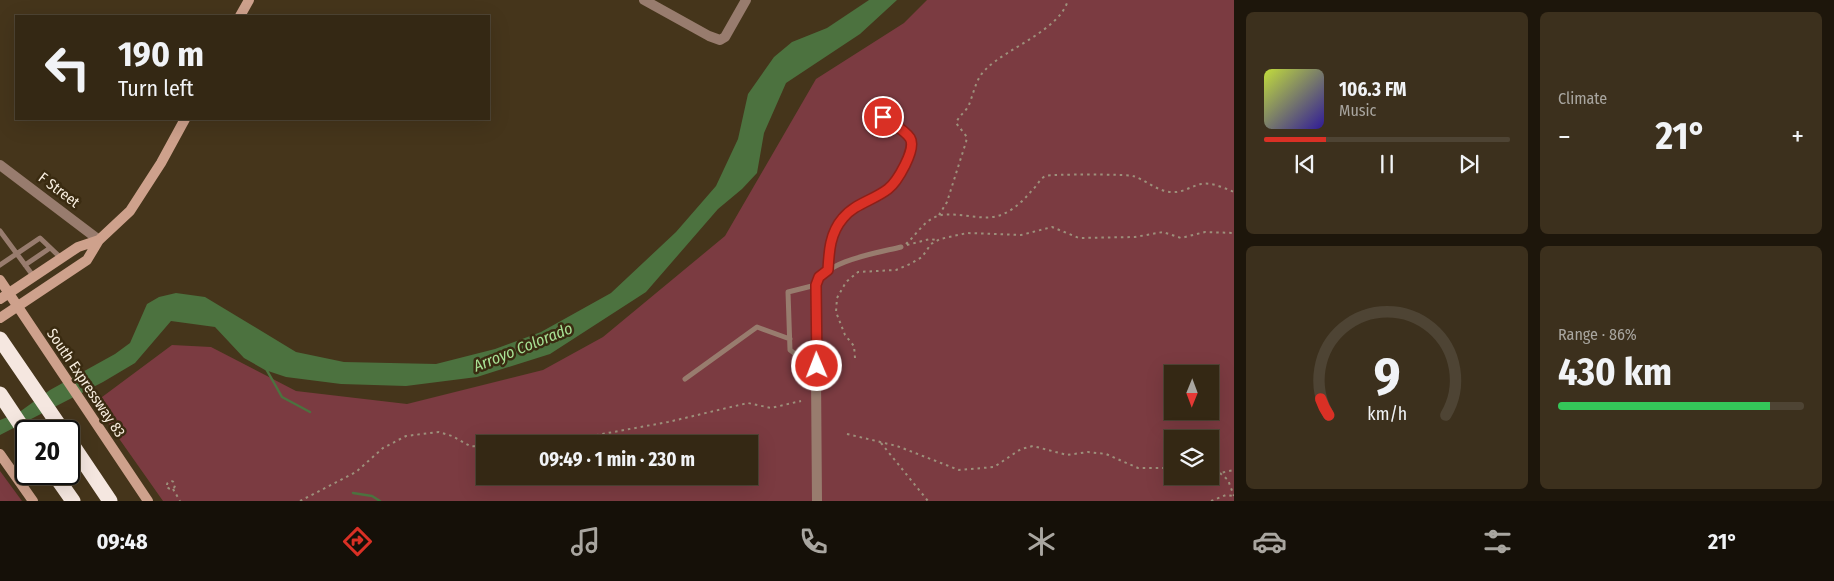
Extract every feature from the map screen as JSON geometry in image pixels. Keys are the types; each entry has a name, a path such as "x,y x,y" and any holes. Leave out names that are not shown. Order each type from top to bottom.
{"highway":[{"path":"0,339 55,420"},
{"path":"0,394 17,420"},
{"path":"80,456 108,497"},
{"path":"62,485 73,501"}],"main road":[{"path":"241,15 249,0"},
{"path":"0,318 87,260 99,240 130,211 161,163 184,120"},
{"path":"0,299 78,247 99,240"},
{"name":"South Expressway 83","path":"0,280 38,340 148,501"},
{"path":"0,454 33,501"}],"street":[{"path":"644,0 709,36 722,38 726,37 746,0"},
{"name":"F Street","path":"0,165 99,240"},
{"path":"817,373 818,501"}],"lane":[{"path":"828,270 832,239 841,220 848,212 888,189 906,164 911,150 912,142 910,136 883,117"},
{"path":"0,231 34,277"},
{"path":"0,256 2,263 40,238 61,258"},
{"path":"817,373 816,285 819,277 828,270 860,257 902,246"},
{"path":"24,265 50,248"},
{"path":"816,285 788,292 790,350 817,373"},
{"path":"685,379 757,327 790,339"}],"path":[{"path":"938,216 946,202 966,142 966,137 956,123 967,108 979,77 991,64 1054,21 1064,9 1068,0"},
{"path":"902,246 927,222 938,216 988,218 1000,215 1017,206 1042,179 1051,174 1082,176 1120,174 1135,176 1166,192 1181,192 1204,184 1234,192"},
{"path":"902,246 967,233 1021,235 1046,228 1058,228 1079,238 1135,237 1158,232 1181,238 1205,232 1234,232"},
{"path":"855,358 854,346 845,335 836,312 837,298 846,282 858,272 896,270 910,264 922,257 936,240"},
{"path":"597,435 668,422 748,403 771,408 802,401"},
{"path":"300,501 356,472 383,448 406,436 439,432 452,436 470,446 476,446"},
{"path":"847,434 897,446 949,468 966,471 994,467 1021,449 1033,446 1067,454 1088,452 1106,454 1138,468 1164,468"},
{"path":"881,443 928,501"},
{"path":"1220,473 1234,470"},
{"path":"1220,473 1228,480 1234,496"},
{"path":"173,489 180,501"},
{"path":"1211,501 1226,494 1234,496"}],"shaded area":[{"path":"927,0 1234,0 1234,501 163,501 94,403 172,345 211,347 296,391 407,404 543,370 603,337 725,236 816,79 904,23"},
{"path":"0,471 22,501 0,501"}],"water":[{"name":"Arroyo Colorado","path":"869,0 897,0 860,34 786,83 764,133 757,173 742,189 718,209 646,292 550,354 477,377 406,386 341,384 286,377 265,370 244,358 215,327 171,321 135,363 103,382 29,420 15,420 15,427 0,435 0,420 18,413 50,390 115,354 130,343 147,304 159,297 176,293 205,297 296,352 344,362 436,364 495,349 541,332 611,293 676,232 716,186 738,139 748,94 774,57 792,42 827,28"}],"waterway":[{"path":"265,367 282,397 310,412"},
{"path":"353,493 372,496 380,501"}],"route":[{"path":"817,366 816,285 819,277 828,270 829,253 836,229 848,212 888,189 906,164 911,150 912,142 910,136 883,117"}]}
